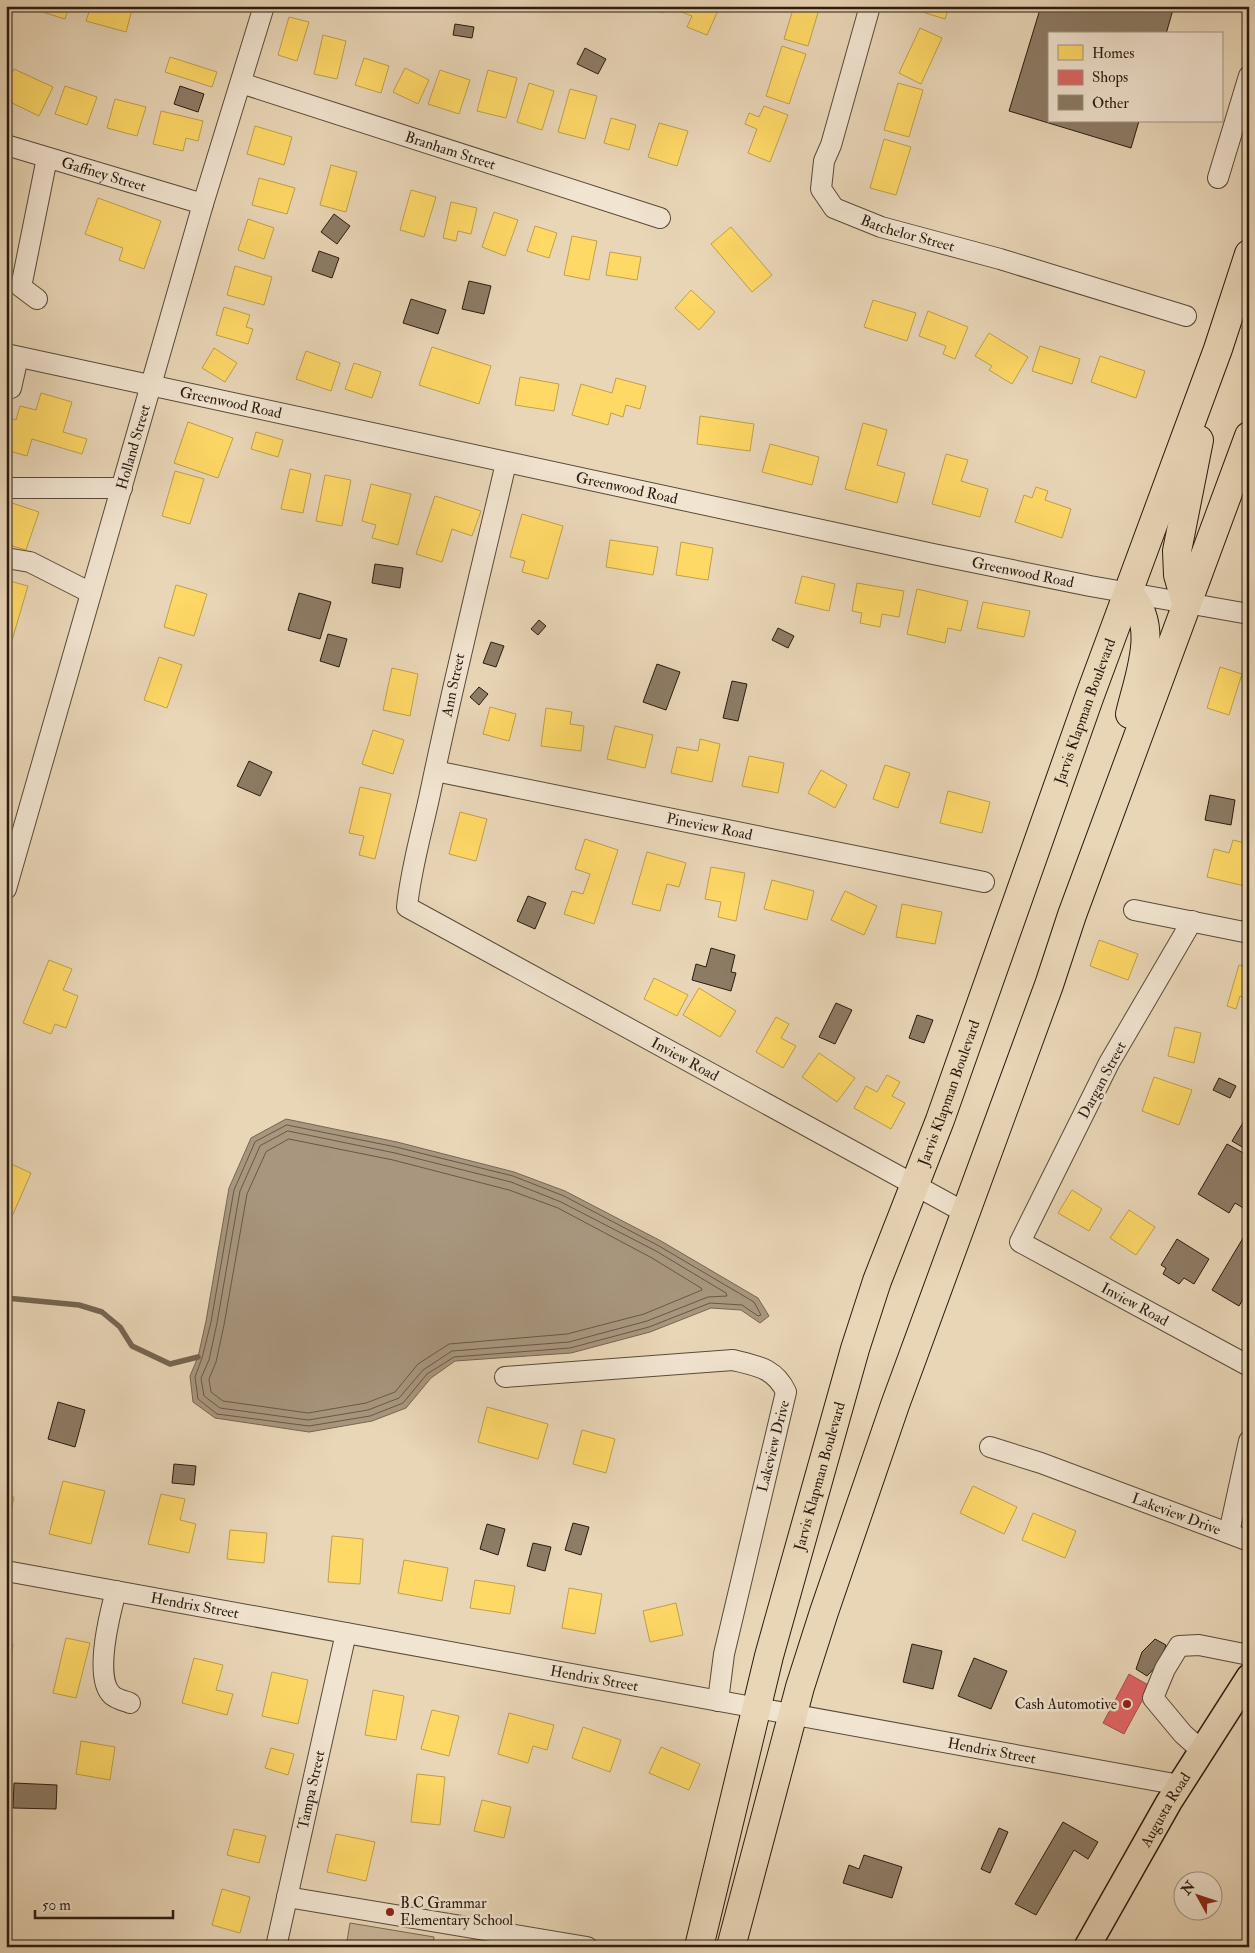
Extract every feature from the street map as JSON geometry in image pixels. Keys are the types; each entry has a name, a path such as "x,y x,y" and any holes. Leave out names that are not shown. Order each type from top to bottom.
{"highway":[{"name":"Jarvis Klapman Boulevard","path":"699,1947 756,1708 801,1536 855,1349 877,1281 915,1185 1218,348 1249,254"},
{"path":"1186,604 1176,565 1178,536 1218,348"},
{"path":"731,1947 793,1714 824,1612 964,1212 1049,985 1186,604 1249,436"},
{"path":"1105,827 1140,672 1146,630 1142,610 1128,593"}],"main road":[{"name":"Augusta Road","path":"1088,1947 1113,1898 1180,1785 1249,1677"}],"street":[{"name":"Holland Street","path":"6,889 203,204 264,6"},
{"name":"Batchelor Street","path":"870,6 831,145 824,161 821,189 834,208 881,227 1000,259 1186,316"},
{"path":"1218,178 1249,76"},
{"name":"Branham Street","path":"241,83 660,218"},
{"name":"Gaffney Street","path":"6,145 203,204"},
{"path":"37,299 21,287 47,158"},
{"path":"11,388 12,356"},
{"name":"Greenwood Road","path":"12,356 506,463 1128,593 1249,614"},
{"name":"Ann Street","path":"407,907 410,882 458,660 506,463"},
{"path":"6,488 122,488"},
{"path":"6,558 30,562 92,593"},
{"name":"Pineview Road","path":"435,771 984,882"},
{"name":"Inview Road","path":"407,907 964,1212"},
{"path":"1134,910 1249,933"},
{"name":"Dargan Street","path":"1020,1242 1109,1063 1192,921"},
{"name":"Inview Road","path":"1020,1242 1249,1366"},
{"name":"Lakeview Drive","path":"505,1377 733,1360 759,1366 780,1378 786,1392 724,1654 718,1701"},
{"path":"1229,1533 1249,1441"},
{"name":"Lakeview Drive","path":"990,1447 1041,1462 1249,1541"},
{"name":"Hendrix Street","path":"6,1571 1180,1785"},
{"path":"116,1591 104,1657 105,1683 112,1695 130,1703"},
{"name":"Tampa Street","path":"277,1946 346,1633"},
{"path":"1202,1751 1183,1734 1153,1698 1165,1669 1180,1646 1199,1645 1249,1655"},
{"path":"287,1897 587,1947"}],"shaded area":[{"path":"350,1923 434,1937 433,1947 346,1947"}],"water":[{"path":"286,1119 397,1142 514,1172 565,1191 661,1241 758,1298 769,1316 760,1323 741,1310 711,1308 650,1332 571,1353 455,1361 431,1378 406,1408 372,1421 309,1432 215,1418 193,1402 190,1376 198,1357 206,1321 229,1188 251,1138"}],"building: Homes":[{"path":"40,6 69,6 65,19 39,11"},
{"path":"91,6 133,6 126,32 86,21"},
{"path":"639,6 664,6 663,13"},
{"path":"678,6 720,6 707,35 687,27 692,16 676,10"},
{"path":"794,6 820,6 808,46 784,39"},
{"path":"920,6 961,6 960,11 949,7 945,19 919,11"},
{"path":"289,17 309,22 297,61 278,55"},
{"path":"920,28 942,38 921,84 899,73"},
{"path":"323,35 346,41 337,79 314,74"},
{"path":"782,46 806,54 789,104 766,96"},
{"path":"170,57 217,72 212,87 165,72"},
{"path":"364,58 389,66 381,93 355,85"},
{"path":"405,68 429,80 418,104 393,92"},
{"path":"14,69 53,87 39,116 6,100 6,85"},
{"path":"440,70 470,80 459,114 428,104"},
{"path":"488,70 517,78 506,118 477,111"},
{"path":"529,83 554,91 542,130 517,122"},
{"path":"898,83 923,90 909,137 884,130"},
{"path":"65,86 97,97 87,125 55,114"},
{"path":"570,89 597,96 585,139 558,132"},
{"path":"115,99 146,107 137,136 107,128"},
{"path":"764,106 788,115 770,162 748,153 757,129 745,124 749,113 759,117"},
{"path":"161,111 203,121 198,141 186,138 183,151 153,144"},
{"path":"611,118 636,125 629,150 604,143"},
{"path":"659,123 688,131 677,166 648,157"},
{"path":"255,126 292,137 284,165 247,154"},
{"path":"884,139 911,147 896,195 870,188"},
{"path":"331,165 357,172 346,212 320,205"},
{"path":"259,178 295,188 287,214 252,205"},
{"path":"411,190 436,197 424,237 400,230"},
{"path":"98,198 161,221 144,269 119,260 123,248 85,234"},
{"path":"451,202 477,208 471,234 458,231 456,241 443,238"},
{"path":"494,212 518,220 505,256 482,247"},
{"path":"248,219 274,228 264,259 238,250"},
{"path":"535,226 557,233 549,258 527,251"},
{"path":"731,227 772,275 752,292 711,244"},
{"path":"572,236 597,241 589,280 564,275"},
{"path":"610,252 641,257 637,280 606,275"},
{"path":"235,266 272,277 264,305 227,295"},
{"path":"691,290 715,312 699,330 675,308"},
{"path":"873,300 916,313 907,341 864,327"},
{"path":"224,307 250,315 246,327 253,329 248,344 216,335"},
{"path":"928,311 968,327 955,359 943,354 946,346 919,336"},
{"path":"989,333 1028,357 1012,384 989,370 992,366 975,356"},
{"path":"1040,346 1080,359 1072,384 1032,371"},
{"path":"432,347 491,366 479,404 419,385"},
{"path":"214,348 237,363 225,382 202,368"},
{"path":"306,351 340,363 331,391 296,379"},
{"path":"1100,356 1145,371 1136,398 1091,382"},
{"path":"354,363 381,372 372,398 345,389"},
{"path":"520,377 559,384 554,411 515,405"},
{"path":"616,378 646,386 640,409 626,405 623,417 611,413 608,425 572,415 581,384 612,393"},
{"path":"41,393 72,402 63,432 87,439 82,454 32,439 27,456 6,450 6,417 16,420 20,406 36,410"},
{"path":"700,416 754,424 750,451 697,444"},
{"path":"188,422 233,438 218,478 174,463"},
{"path":"863,423 887,430 877,465 905,473 897,503 845,489"},
{"path":"256,432 283,440 278,457 251,449"},
{"path":"770,444 819,457 812,485 762,472"},
{"path":"946,454 968,460 961,481 988,489 980,517 932,504"},
{"path":"290,469 311,474 303,513 281,509"},
{"path":"175,471 204,479 190,524 162,516"},
{"path":"325,475 351,480 342,526 316,521"},
{"path":"371,484 411,494 398,545 372,538 376,525 362,521"},
{"path":"1036,487 1048,491 1045,500 1071,509 1062,538 1015,522 1024,495 1032,498"},
{"path":"435,496 481,511 472,536 452,529 442,562 416,554"},
{"path":"12,503 39,512 26,550 6,544 6,520"},
{"path":"522,514 563,526 548,579 522,572 525,561 510,557"},
{"path":"610,540 658,547 653,575 606,567"},
{"path":"681,542 713,548 708,580 676,575"},
{"path":"802,576 835,584 829,611 795,603"},
{"path":"6,580 28,586 8,654 6,653"},
{"path":"857,583 904,591 899,617 882,614 880,627 860,623 862,613 852,611"},
{"path":"176,585 207,594 194,636 164,627"},
{"path":"917,589 968,601 961,631 948,628 945,643 907,634"},
{"path":"983,602 1030,611 1024,637 977,628"},
{"path":"159,657 182,665 167,708 144,700"},
{"path":"1220,667 1242,674 1229,715 1207,708"},
{"path":"392,668 418,674 410,716 383,710"},
{"path":"490,707 516,714 509,741 483,734"},
{"path":"546,708 572,712 570,724 584,726 581,751 541,746"},
{"path":"615,726 653,735 645,768 607,759"},
{"path":"373,730 404,740 393,774 362,764"},
{"path":"700,739 720,744 712,782 671,773 677,747 698,751"},
{"path":"749,756 784,763 778,793 742,786"},
{"path":"885,765 910,773 898,808 873,799"},
{"path":"821,770 847,785 835,808 808,793"},
{"path":"360,787 391,794 375,859 359,855 364,836 349,833"},
{"path":"948,791 990,802 982,833 940,823"},
{"path":"460,812 487,819 476,861 449,854"},
{"path":"585,839 618,850 594,924 564,914 572,891 583,894 590,874 575,869"},
{"path":"1233,840 1249,844 1249,887 1207,877 1214,849 1229,853"},
{"path":"647,852 686,863 679,887 667,884 660,911 632,904"},
{"path":"711,867 745,873 736,921 718,917 721,902 705,899"},
{"path":"772,880 814,891 807,920 764,909"},
{"path":"845,891 877,906 864,935 831,920"},
{"path":"902,904 942,912 935,944 896,937"},
{"path":"1099,940 1138,954 1128,980 1090,966"},
{"path":"49,960 72,969 63,990 78,996 66,1028 55,1024 51,1034 23,1023"},
{"path":"1239,965 1249,968 1249,999 1240,996 1236,1009 1227,1006"},
{"path":"654,978 688,995 677,1016 644,999"},
{"path":"699,988 736,1011 720,1037 683,1015"},
{"path":"776,1017 789,1024 781,1038 796,1046 783,1068 756,1052"},
{"path":"1175,1027 1201,1033 1194,1063 1168,1056"},
{"path":"819,1053 855,1078 837,1102 802,1077"},
{"path":"887,1075 900,1082 892,1096 905,1103 891,1129 854,1108 866,1086 877,1092"},
{"path":"1154,1077 1192,1090 1179,1125 1142,1111"},
{"path":"9,1163 31,1173 10,1221 6,1219 6,1170"},
{"path":"1072,1190 1102,1209 1089,1231 1058,1213"},
{"path":"1129,1210 1155,1227 1136,1255 1110,1238"},
{"path":"487,1407 548,1424 538,1459 478,1442"},
{"path":"582,1430 615,1439 606,1473 573,1464"},
{"path":"63,1481 105,1491 91,1544 49,1534"},
{"path":"973,1486 1017,1507 1004,1534 960,1513"},
{"path":"161,1494 185,1499 180,1520 196,1524 189,1553 148,1544"},
{"path":"6,1496 14,1497 7,1532 6,1532"},
{"path":"1033,1513 1076,1531 1065,1558 1022,1540"},
{"path":"230,1530 267,1533 264,1563 227,1559"},
{"path":"332,1536 363,1539 360,1584 328,1582"},
{"path":"404,1560 448,1568 442,1601 398,1593"},
{"path":"475,1580 515,1586 510,1614 470,1608"},
{"path":"569,1588 602,1594 595,1634 562,1628"},
{"path":"676,1603 683,1635 650,1642 643,1611"},
{"path":"66,1638 90,1643 76,1698 53,1693"},
{"path":"6,1643 13,1644 9,1675 6,1674"},
{"path":"194,1658 223,1665 216,1690 233,1694 227,1715 182,1703"},
{"path":"272,1672 308,1680 298,1724 262,1716"},
{"path":"373,1690 404,1696 396,1740 365,1735"},
{"path":"432,1710 459,1716 449,1756 421,1749"},
{"path":"509,1713 554,1725 547,1750 533,1746 528,1763 498,1754"},
{"path":"583,1727 621,1740 610,1772 572,1758"},
{"path":"81,1741 115,1747 110,1780 76,1774"},
{"path":"661,1747 700,1764 689,1790 649,1773"},
{"path":"271,1748 294,1754 288,1775 265,1768"},
{"path":"417,1774 445,1777 440,1825 411,1822"},
{"path":"482,1800 511,1807 504,1838 474,1831"},
{"path":"234,1829 266,1836 259,1863 227,1855"},
{"path":"336,1834 375,1842 366,1881 327,1872"},
{"path":"222,1889 250,1897 240,1933 212,1925"}],"building: Shops":[{"name":"Cash Automotive","path":"1129,1674 1150,1686 1124,1734 1103,1723"}],"building: Other":[{"path":"1041,6 1174,6 1167,32 1048,32 1048,122 1139,122 1131,148 1009,111"},
{"path":"455,24 474,27 472,38 453,35"},
{"path":"585,48 606,59 598,74 577,64"},
{"path":"180,86 204,94 198,112 174,104"},
{"path":"334,214 350,226 337,244 321,232"},
{"path":"319,251 339,258 332,278 312,271"},
{"path":"469,281 491,286 484,314 462,309"},
{"path":"411,299 446,310 438,334 403,323"},
{"path":"375,564 403,568 400,588 372,583"},
{"path":"299,593 331,602 320,639 288,630"},
{"path":"539,620 546,626 538,635 531,629"},
{"path":"778,628 794,636 788,648 772,640"},
{"path":"328,634 347,639 339,667 320,661"},
{"path":"491,642 504,646 496,667 483,663"},
{"path":"657,664 680,672 666,710 643,702"},
{"path":"732,681 747,684 738,721 723,718"},
{"path":"479,687 488,694 479,705 470,697"},
{"path":"249,761 272,772 260,796 237,786"},
{"path":"1210,795 1235,800 1231,825 1205,820"},
{"path":"528,896 546,903 535,929 517,921"},
{"path":"711,948 735,955 731,972 736,973 731,991 692,980 696,964 706,967"},
{"path":"836,1003 852,1010 835,1044 819,1037"},
{"path":"917,1015 933,1020 924,1043 909,1038"},
{"path":"1219,1078 1236,1086 1230,1098 1213,1090"},
{"path":"1247,1116 1249,1117 1249,1151 1232,1141"},
{"path":"1227,1144 1249,1156 1249,1202 1245,1209 1235,1203 1229,1213 1198,1194"},
{"path":"1249,1228 1249,1289 1239,1306 1212,1290"},
{"path":"1177,1239 1209,1259 1194,1284 1184,1278 1179,1284 1163,1274 1166,1268 1161,1265"},
{"path":"58,1402 85,1410 75,1447 48,1439"},
{"path":"174,1464 196,1466 194,1485 172,1483"},
{"path":"573,1523 589,1527 581,1555 565,1550"},
{"path":"487,1524 505,1529 498,1555 480,1549"},
{"path":"533,1543 551,1547 545,1571 527,1566"},
{"path":"1155,1639 1166,1645 1160,1662 1147,1676 1136,1669 1142,1652"},
{"path":"912,1644 942,1651 933,1689 903,1682"},
{"path":"974,1658 1007,1671 991,1709 958,1696"},
{"path":"14,1783 57,1785 56,1809 13,1808"},
{"path":"1063,1822 1098,1842 1088,1859 1074,1850 1036,1915 1015,1904"},
{"path":"999,1828 1008,1832 990,1873 981,1869"},
{"path":"864,1855 902,1867 892,1898 843,1883 849,1865 859,1869"}],"waterway":[{"path":"6,1298 79,1305 102,1312 120,1327 132,1346 170,1364 198,1357"}],"place":[{"name":"Cash Automotive","path":"1127,1704"},
{"name":"B C Grammar Elementary School","path":"390,1912"}]}
